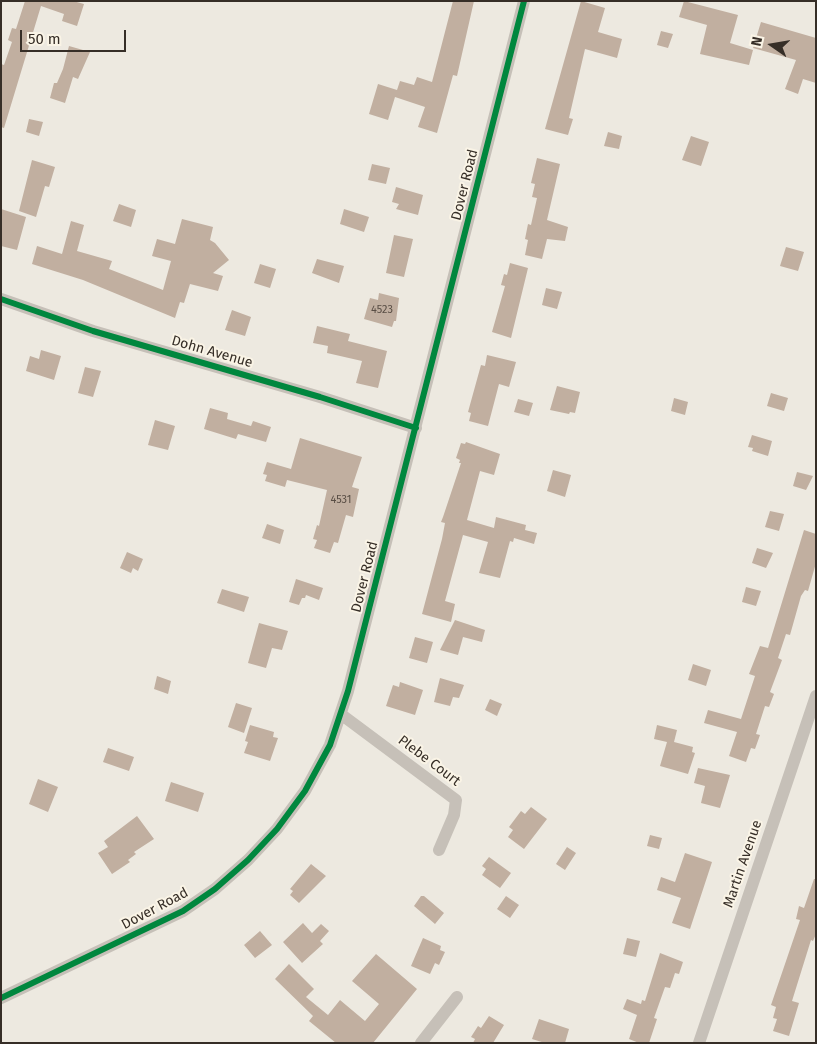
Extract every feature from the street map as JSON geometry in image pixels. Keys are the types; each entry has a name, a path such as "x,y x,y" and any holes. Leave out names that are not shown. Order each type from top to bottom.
{"street":[{"name":"Dover Road","path":"1,998 183,911 215,890 248,860 277,829 306,790 330,745 342,715 524,1"},
{"name":"Dohn Avenue","path":"1,299 93,331 320,396 416,428"},
{"name":"Martin Avenue","path":"698,1043 816,696"},
{"name":"Plebe Court","path":"342,715 456,800 454,815 439,850"},
{"path":"421,1043 457,997"}],"building":[{"path":"25,1 73,1 84,4 77,26 62,21 64,14 41,6 4,128 1,127 1,64 4,65 12,42 8,40 12,28 16,29"},
{"path":"453,1 474,1 457,76 453,75 437,133 418,127 425,107 395,97 388,120 369,114 378,84 397,90 400,81 414,85 417,77 432,82"},
{"path":"581,1 605,8 598,32 622,39 617,58 585,49 569,118 573,119 568,135 545,129"},
{"path":"684,1 738,15 730,43 753,50 749,65 700,54 707,25 679,17"},
{"path":"761,22 816,38 816,83 803,79 798,94 785,89 796,60 753,48"},
{"path":"661,31 673,34 668,48 657,45"},
{"path":"69,46 90,52 78,79 73,77 65,103 50,98 54,83 57,83 63,69"},
{"path":"29,119 43,122 39,136 26,132"},
{"path":"608,132 622,136 619,149 604,146"},
{"path":"691,136 709,142 701,166 682,160"},
{"path":"537,158 560,164 547,220 568,227 565,241 547,239 542,259 525,255 528,240 525,239 528,224 531,225 537,198 532,197 535,184 531,183"},
{"path":"32,160 55,167 49,187 45,186 36,217 19,211"},
{"path":"372,164 390,168 386,184 368,180"},
{"path":"396,187 423,195 418,215 396,209 399,204 392,202"},
{"path":"119,204 136,210 131,227 113,221"},
{"path":"1,209 26,217 17,250 1,246"},
{"path":"344,209 369,217 364,232 340,224"},
{"path":"182,219 213,227 210,240 215,243 229,260 213,273 223,276 218,291 190,284 184,303 180,302 175,318 83,280 32,264 37,246 62,254 71,221 84,225 77,251 112,261 109,269 163,290 171,261 152,256 157,239 175,244"},
{"path":"394,235 413,239 404,277 386,273"},
{"path":"786,247 804,252 798,271 780,266"},
{"path":"317,259 344,266 339,283 312,273"},
{"path":"510,263 528,268 511,338 492,332 505,286 501,285 504,274 507,275"},
{"path":"260,264 276,269 270,288 254,283"},
{"path":"546,288 562,292 557,309 542,305"},
{"path":"379,293 399,298 396,321 394,321 392,327 364,319 370,298 378,300"},
{"path":"232,310 251,317 245,336 225,330"},
{"path":"317,326 350,334 348,341 387,351 378,388 356,383 362,361 327,353 328,346 313,343"},
{"path":"41,350 61,356 54,380 26,371 30,356 39,359"},
{"path":"487,355 516,362 509,387 499,384 488,426 469,421 471,413 468,412 481,365 485,366"},
{"path":"85,367 101,371 93,397 78,393"},
{"path":"557,386 580,392 575,413 570,412 569,414 550,410"},
{"path":"771,393 788,398 784,411 767,406"},
{"path":"674,398 688,402 685,415 671,411"},
{"path":"518,399 533,403 529,416 514,412"},
{"path":"210,408 228,413 227,419 251,426 253,421 271,427 266,442 238,434 236,439 204,429"},
{"path":"155,420 175,426 168,450 148,445"},
{"path":"752,435 772,441 768,456 752,451 753,448 748,447"},
{"path":"300,438 362,457 352,487 359,489 353,517 346,515 338,543 334,542 330,553 314,548 317,540 313,539 317,525 319,526 327,490 287,480 285,487 265,481 267,475 263,474 267,462 291,469"},
{"path":"466,442 500,454 494,475 480,471 467,520 494,528 496,517 526,525 525,530 537,533 534,544 514,538 513,542 510,541 500,578 479,573 488,542 463,535 445,601 455,604 451,622 422,614 442,539 445,523 441,522 461,463 456,458 461,443 465,444"},
{"path":"553,470 571,475 565,497 547,491"},
{"path":"797,472 813,476 806,490 793,486"},
{"path":"770,511 784,514 779,531 765,527"},
{"path":"267,524 284,530 280,544 262,538"},
{"path":"804,530 816,534 816,563 808,591 805,590 801,596 790,635 786,634 778,658 782,660 770,692 774,694 769,707 765,706 756,734 760,735 755,749 751,748 746,762 729,756 737,732 704,723 708,710 741,719 755,676 749,674 760,646 768,648"},
{"path":"757,548 773,553 766,568 752,563"},
{"path":"127,552 143,559 138,571 133,568 131,573 120,568"},
{"path":"296,579 323,588 319,600 306,595 305,598 302,598 299,605 289,602"},
{"path":"746,587 761,591 756,606 742,602"},
{"path":"222,589 249,597 244,612 217,603"},
{"path":"455,620 485,630 482,642 463,637 458,655 440,650"},
{"path":"259,623 288,631 282,650 272,648 266,668 248,663"},
{"path":"415,637 433,642 427,663 409,658"},
{"path":"693,664 711,670 706,686 688,680"},
{"path":"157,676 171,681 168,694 154,689"},
{"path":"440,678 464,685 459,698 453,697 450,706 434,702"},
{"path":"400,682 423,690 415,715 386,706 393,685 399,687"},
{"path":"490,699 502,704 497,716 485,710"},
{"path":"236,703 252,708 244,733 228,727"},
{"path":"250,725 274,732 273,737 278,738 270,761 244,753 248,742 245,741"},
{"path":"657,725 677,730 674,742 693,747 692,752 695,753 688,774 660,766 667,742 654,739"},
{"path":"108,748 134,757 129,771 103,762"},
{"path":"698,768 730,775 720,808 701,803 705,786 694,783"},
{"path":"38,779 58,787 48,812 29,804"},
{"path":"171,782 204,793 198,812 165,801"},
{"path":"531,807 547,819 524,849 508,837 513,830 509,827 521,811 525,814"},
{"path":"137,816 154,839 134,852 136,854 128,860 130,862 112,874 98,853 108,847 104,841"},
{"path":"650,835 662,838 659,849 647,846"},
{"path":"567,847 576,853 565,870 556,864"},
{"path":"685,853 712,862 690,929 672,923 681,898 657,890 661,877 675,882"},
{"path":"489,857 511,873 500,888 482,875 486,869 482,866"},
{"path":"311,864 326,876 299,903 290,895 293,891 290,889"},
{"path":"814,879 816,879 816,934 813,941 811,940 792,1001 799,1003 789,1036 773,1031 777,1019 773,1018 776,1007 771,1005 800,920 796,919 799,906 804,908"},
{"path":"421,896 424,896 444,913 435,924 414,906"},
{"path":"506,896 519,905 510,918 497,909"},
{"path":"303,923 312,933 321,924 329,931 320,941 323,944 302,963 283,942"},
{"path":"260,931 272,945 255,958 244,945"},
{"path":"423,938 441,946 440,950 445,952 439,965 435,963 430,974 411,966"},
{"path":"627,938 640,941 636,957 623,954"},
{"path":"660,953 683,962 679,974 675,973 670,988 665,987 654,1018 657,1019 649,1043 639,1043 629,1039 637,1015 623,1009 627,999 641,1004 642,1000 645,1001"},
{"path":"376,954 417,989 373,1043 336,1043 309,1021 313,1016 275,979 289,964 314,989 306,997 328,1015 340,1000 365,1021 379,1004 352,981"},
{"path":"489,1016 504,1025 493,1043 473,1043 475,1039 471,1037 478,1026 481,1028"},
{"path":"539,1019 569,1029 565,1043 545,1043 532,1039"}],"cycle path":[{"path":"1,998 183,911 215,889 248,860 277,829 305,791 330,745 348,691 524,1"},
{"path":"1,299 93,331 320,397 416,428"}]}
